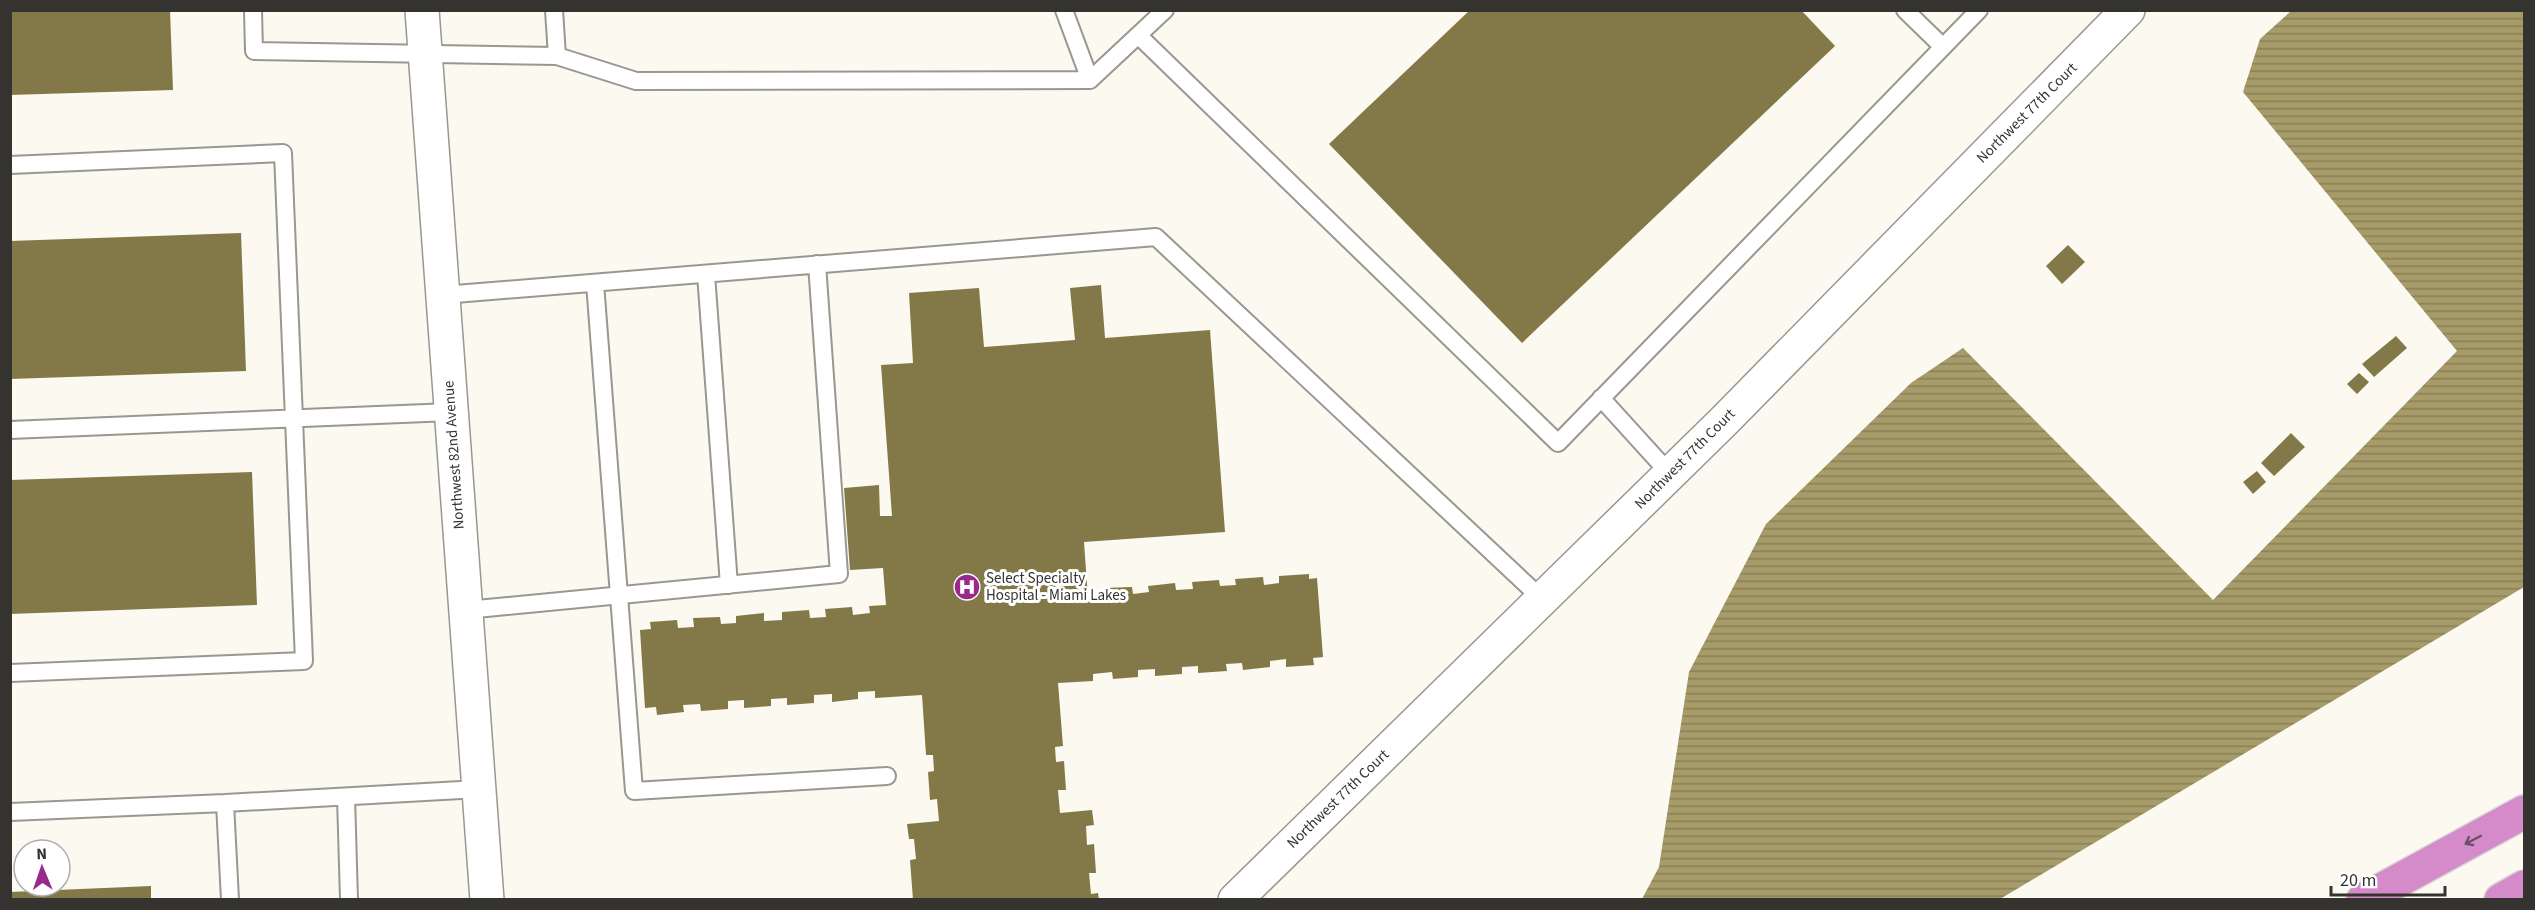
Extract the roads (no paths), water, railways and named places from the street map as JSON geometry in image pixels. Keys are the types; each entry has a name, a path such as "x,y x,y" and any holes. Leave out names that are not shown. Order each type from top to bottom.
{"highway":[{"path":"2363,900 2524,812"},
{"path":"2501,900 2524,887"}],"street":[{"name":"Northwest 82nd Avenue","path":"422,10 487,900"},
{"name":"Northwest 77th Court","path":"1235,900 1670,474 2126,11"}],"lane":[{"path":"253,10 254,51 557,56 636,81 1090,80 1165,10"},
{"path":"554,10 557,56"},
{"path":"1064,10 1090,80"},
{"path":"1905,10 1943,47"},
{"path":"1138,35 1558,443 1979,10"},
{"path":"10,165 283,153 304,661 10,673"},
{"path":"443,295 1156,237 1542,599"},
{"path":"466,610 839,574 817,264"},
{"path":"706,274 729,585"},
{"path":"595,283 634,791 887,776"},
{"path":"1601,398 1670,474"},
{"path":"10,430 451,412"},
{"path":"10,812 479,789"},
{"path":"346,797 349,900"},
{"path":"225,803 230,900"}],"place":[{"name":"Select Specialty Hospital - Miami Lakes","path":"967,587"}]}
